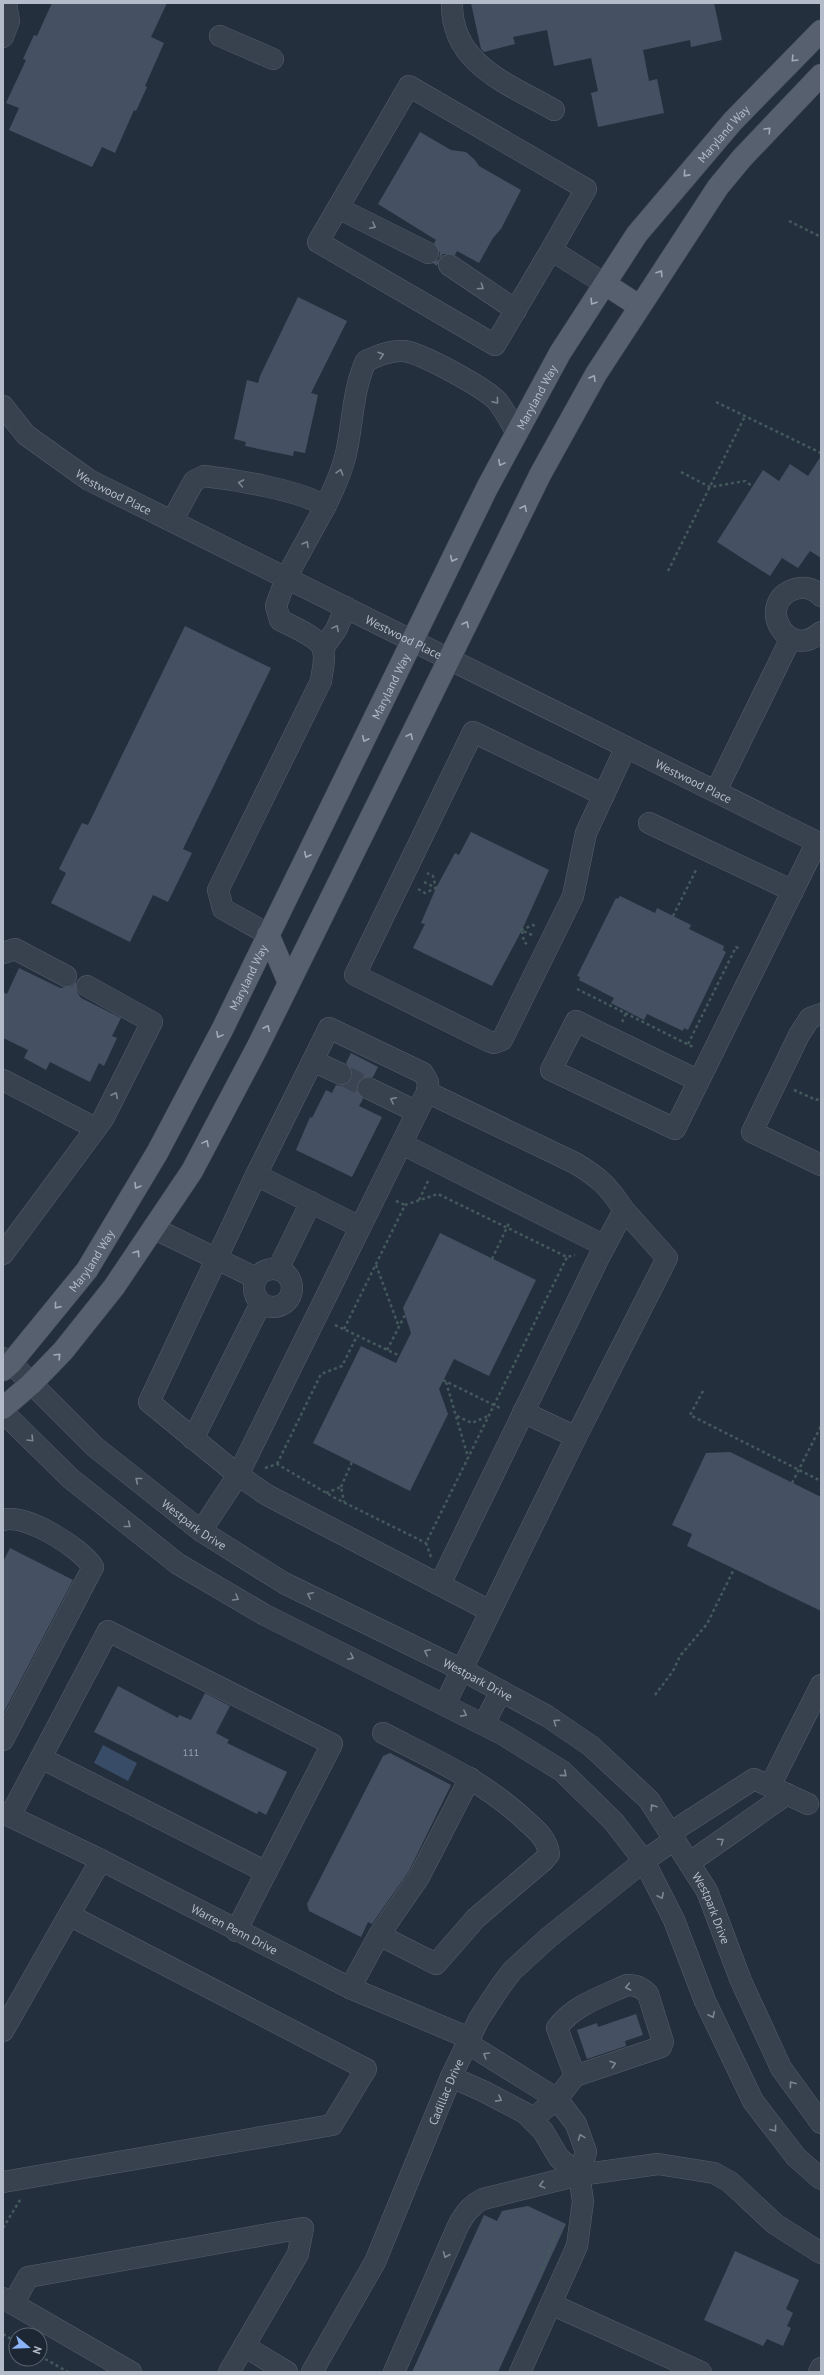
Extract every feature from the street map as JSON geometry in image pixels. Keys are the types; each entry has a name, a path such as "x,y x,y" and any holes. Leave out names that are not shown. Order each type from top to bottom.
{"main road":[{"name":"Maryland Way","path":"6,1364 87,1270 157,1153 224,1028 268,934 487,488 560,353 637,234 680,181 733,121 821,31"},
{"path":"3,1408 31,1384 63,1351 114,1287 192,1171 258,1046 448,659 542,473 596,374 718,187 752,147 821,75"},
{"path":"605,284 639,306"},
{"path":"268,934 289,983"}],"street":[{"path":"3,37 8,21 6,3"},
{"path":"452,3 458,37 472,59 483,69 554,110"},
{"path":"220,36 273,59"},
{"path":"409,86 586,189 551,250 495,346 318,242 409,86"},
{"path":"338,208 428,253"},
{"path":"551,250 605,284"},
{"path":"449,265 516,310"},
{"path":"268,934 223,909 218,890 321,681 324,660 323,648 314,639 280,620 276,606 286,578 337,482 347,450 356,389 366,361 395,351 405,351 417,354 490,394 498,402 517,433"},
{"name":"Westwood Place","path":"3,406 26,435 90,480 819,843"},
{"path":"172,521 194,481 204,476 299,494 317,500 325,507"},
{"path":"821,596 810,589 803,588 790,591 782,598 776,609 777,620 780,628 791,638 804,640 814,638 821,632"},
{"path":"323,648 336,630 346,607"},
{"path":"716,791 791,638"},
{"path":"604,795 473,732 355,975 488,1041 494,1043 502,1040 573,896 586,833 604,795 626,747"},
{"path":"649,823 793,891"},
{"path":"699,1081 576,1021 551,1070 675,1129 712,1056 793,891 819,843"},
{"path":"3,953 7,950 15,949 66,976"},
{"path":"3,1254 103,1119 152,1022 87,986"},
{"path":"821,1014 810,1018 798,1035 752,1132 821,1165"},
{"path":"201,1531 238,1475 427,1092 428,1082 423,1073 329,1028 256,1175 148,1402 238,1475 267,1495 490,1611"},
{"path":"313,1061 341,1074"},
{"path":"3,1080 95,1128"},
{"path":"368,1088 417,1112"},
{"path":"427,1092 575,1163 598,1177 610,1190 624,1210 667,1258 576,1437 445,1704"},
{"path":"402,1144 605,1246"},
{"path":"256,1175 360,1227"},
{"path":"278,1269 311,1202"},
{"path":"440,1584 624,1210"},
{"path":"154,1228 256,1278"},
{"path":"267,1269 278,1269 285,1272 291,1280 291,1295 287,1302 276,1307 262,1303 256,1298 254,1289 256,1278 267,1269"},
{"path":"291,1295 318,1312"},
{"path":"193,1439 262,1303"},
{"name":"Westpark Drive","path":"6,1364 31,1384 95,1447 201,1531 284,1583 501,1690 547,1716 591,1746 649,1800 707,1891 741,1981 781,2068 818,2119"},
{"path":"3,1412 70,1478 178,1564 265,1615 484,1724 562,1772 614,1822 644,1861 674,1920 705,2001 753,2101 796,2157 821,2180"},
{"path":"522,1415 576,1437"},
{"path":"3,1520 20,1519 48,1533 82,1554 93,1567 3,1740"},
{"path":"7,1815 41,1758 108,1631 311,1733 332,1744 236,1931"},
{"path":"689,1863 771,1786 821,1685"},
{"path":"484,1724 501,1690"},
{"path":"379,1936 436,1964 476,1918 543,1861 549,1854 548,1845 541,1835 507,1802 470,1778 383,1733"},
{"path":"41,1758 266,1872"},
{"path":"350,1988 379,1936 420,1877 470,1778"},
{"path":"771,1786 808,1804"},
{"name":"Cadillac Drive","path":"312,2372 375,2262 451,2077 468,2041 487,2006 512,1972 548,1938 644,1861 672,1836 771,1786"},
{"name":"Warren Penn Drive","path":"7,1815 101,1860 236,1931 350,1988 468,2041 557,2100 576,2124 583,2139 586,2152 579,2175"},
{"path":"3,2031 101,1860"},
{"path":"3,2182 332,2125 366,2069 69,1915"},
{"path":"532,2119 557,2100 576,2076 661,2047 663,2042 648,1994 642,1988 627,1985 568,2014 561,2022 557,2028 576,2076"},
{"path":"451,2077 483,2091 532,2119 543,2131 559,2158 579,2175 583,2201 577,2246 520,2372"},
{"path":"394,2372 465,2213 474,2204 483,2199 579,2175 658,2164 714,2173 730,2182 775,2224 821,2253"},
{"path":"131,2372 8,2301 28,2277 303,2228 298,2254 229,2372"},
{"path":"551,2304 701,2372"},
{"path":"244,2346 287,2372"},
{"path":"819,2372 821,2368"}],"path":[{"path":"789,221 821,237"},
{"path":"716,402 821,453"},
{"path":"668,571 745,416"},
{"path":"681,472 710,487 745,481 752,486"},
{"path":"674,916 706,850"},
{"path":"688,1044 736,947 759,959"},
{"path":"577,989 712,1056"},
{"path":"776,1082 816,1100 821,1098"},
{"path":"344,1329 405,1205 438,1194 567,1257 605,1246"},
{"path":"492,1258 519,1203"},
{"path":"440,1584 426,1543 567,1257"},
{"path":"376,1264 399,1327"},
{"path":"318,1312 344,1329 400,1356"},
{"path":"387,1350 405,1315"},
{"path":"278,1464 320,1374 342,1366 358,1336"},
{"path":"468,1457 445,1381 494,1405 522,1415"},
{"path":"703,1391 690,1415 821,1481"},
{"path":"456,1415 464,1421 472,1423 488,1416"},
{"path":"792,1483 821,1426"},
{"path":"344,1503 340,1487 352,1462"},
{"path":"238,1475 278,1464 344,1503 426,1543"},
{"path":"326,1493 340,1487"},
{"path":"656,1695 673,1671 680,1656 707,1624 734,1569"},
{"path":"3,2228 20,2200"},
{"path":"542,2270 559,2228"},
{"path":"48,2361 68,2372"}],"water":[{"path":"103,1745 137,1763 128,1781 94,1763"}],"building":[{"path":"52,3 167,3 151,37 164,43 145,86 147,87 136,111 134,110 115,153 102,147 92,167 9,130 19,108 6,103 26,60 23,59 34,35 37,36"},
{"path":"471,3 714,3 722,40 691,47 690,40 643,50 649,81 657,79 664,113 598,127 591,93 598,91 591,58 554,66 547,30 513,37 515,44 484,52 481,49"},
{"path":"420,132 451,150 466,152 479,166 521,190 501,229 493,238 479,263 457,251 455,255 443,254 439,259 440,253 434,243 436,240 378,204"},
{"path":"439,259 437,266 433,263"},
{"path":"298,297 347,321 311,393 318,395 305,453 294,451 293,456 245,446 246,442 234,439 247,380 258,383"},
{"path":"821,456 821,558 810,551 798,568 782,558 770,576 717,542 763,470 779,481 790,464 808,476"},
{"path":"185,626 271,668 183,849 192,853 168,902 153,895 130,942 51,903 66,873 59,869 82,823 88,825"},
{"path":"471,832 549,870 522,930 492,986 413,948 425,924 421,923 436,888 455,853 459,855"},
{"path":"620,896 655,913 657,908 691,925 689,929 724,946 723,950 726,952 688,1030 684,1028 683,1031 647,1014 644,1020 611,1003 614,998 579,980 580,977 577,976 616,898 618,899"},
{"path":"19,968 60,988 72,986 76,982 77,992 81,998 121,1018 112,1036 117,1038 104,1066 99,1063 90,1082 50,1062 46,1070 24,1058 28,1050 3,1038 3,992 7,994"},
{"path":"351,1053 378,1067 373,1077 361,1078 356,1088 363,1099 359,1106 382,1117 352,1177 296,1150 310,1117 312,1118 326,1090 332,1093 336,1085 342,1086 352,1079 353,1073 346,1063"},
{"path":"440,1233 536,1280 489,1376 454,1359 439,1389 448,1414 410,1491 313,1443 361,1346 396,1363 411,1333 403,1308"},
{"path":"730,1452 821,1497 821,1611 687,1546 692,1534 672,1525 706,1453"},
{"path":"10,1548 73,1580 3,1714 3,1562"},
{"path":"118,1686 178,1718 179,1715 191,1720 205,1693 230,1706 216,1733 229,1740 227,1743 287,1772 266,1815 259,1811 257,1814 94,1732"},
{"path":"390,1753 451,1785 409,1871 372,1924 368,1922 361,1937 309,1911 307,1904 383,1756"},
{"path":"636,2014 643,2035 625,2041 626,2046 587,2059 577,2030 597,2023 598,2027"},
{"path":"528,2206 566,2224 498,2372 412,2372 484,2215 497,2221 502,2211"},
{"path":"735,2251 799,2280 786,2309 793,2313 787,2326 791,2328 783,2346 767,2339 763,2346 704,2320"}],"tunnel":[{"path":"341,1074 368,1088"}]}
